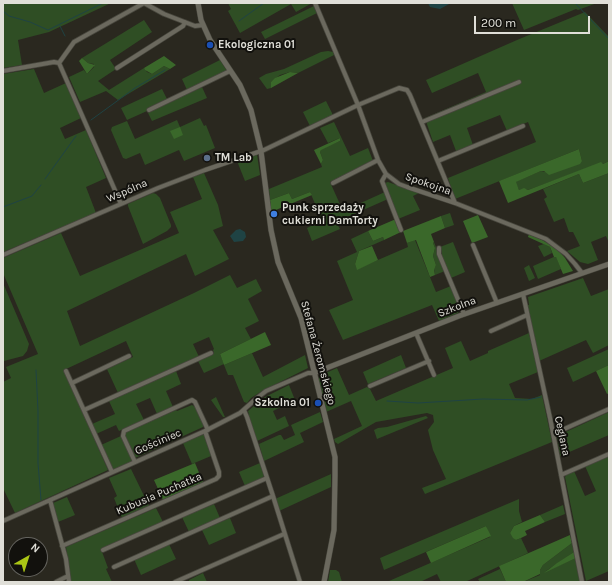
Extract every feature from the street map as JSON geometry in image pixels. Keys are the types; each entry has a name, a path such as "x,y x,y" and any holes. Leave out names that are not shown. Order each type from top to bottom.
{"street":[{"path":"59,63 74,42 144,3 153,9 184,22 195,26 203,25"},
{"name":"Stefana Żeromskiego","path":"198,3 203,25 210,40 244,92 249,105 261,151 271,230 278,262 301,318 335,457 334,530 324,582"},
{"name":"Spokojna","path":"315,3 358,105 378,160 386,174 399,184 455,203 550,241 571,260 582,273"},
{"path":"117,68 182,26 184,22"},
{"path":"3,71 54,62 59,63"},
{"path":"59,63 121,204"},
{"path":"149,110 230,71"},
{"path":"455,203 422,122 519,82"},
{"name":"Wspólna","path":"3,255 121,204 205,170 261,151 358,105 399,88 404,88 409,92 422,122"},
{"path":"438,161 523,126"},
{"path":"333,183 378,160"},
{"path":"386,174 382,181 401,230"},
{"path":"473,245 497,303"},
{"path":"438,248 439,254 464,314"},
{"name":"Szkolna","path":"314,373 464,314 609,264"},
{"name":"Ceglana","path":"523,294 553,434 582,582"},
{"path":"491,331 527,315"},
{"path":"416,333 434,375"},
{"path":"84,410 211,353"},
{"path":"72,383 129,356"},
{"path":"370,386 429,361"},
{"path":"66,371 112,472"},
{"name":"Gościniec","path":"3,521 206,431 237,415 266,391 308,373 314,373"},
{"name":"Kubusia Puchatka","path":"62,546 216,479 219,476 206,431 195,402 192,400 124,431 123,436 135,462"},
{"path":"553,434 609,409"},
{"path":"244,410 300,582"},
{"path":"561,475 609,454"},
{"path":"103,550 267,478"},
{"path":"114,567 273,496"},
{"path":"50,500 67,563 70,582"},
{"path":"175,582 284,534"},
{"path":"56,582 68,576"}],"green space":[{"path":"3,3 111,3 49,32 18,40 22,65 3,68"},
{"path":"228,3 312,3 296,12 291,4 240,33 228,11 231,9"},
{"path":"512,3 597,3 578,10 576,9 524,30"},
{"path":"314,6 317,13 265,39 261,32"},
{"path":"585,12 609,37 609,161 528,190 519,190 515,182 541,171 546,172 582,161 579,149 455,199 448,178 536,142 528,122 507,131 500,115 467,128 473,145 456,151 450,135 433,142 425,118 486,92 478,73 432,93 426,80"},
{"path":"144,20 152,32 110,60 116,69 98,81 109,90 144,68 147,72 152,74 164,66 170,69 118,100 106,91 80,102 69,77 84,70 87,74 94,67 94,64 88,63 82,58"},
{"path":"321,52 333,52 334,55 298,73 290,72 280,75 271,82 271,88 267,89 259,78 266,74 284,69"},
{"path":"164,56 176,65 170,69 164,66 152,74 145,70 144,68"},
{"path":"82,58 88,63 95,65 87,74 79,61"},
{"path":"220,60 227,71 187,90 182,79"},
{"path":"34,69 44,93 66,83 81,118 60,128 65,139 86,130 106,178 86,187 96,213 3,252 3,74"},
{"path":"290,72 298,73 271,88 271,82 275,78"},
{"path":"202,87 207,98 152,121 148,113 150,111"},
{"path":"162,89 167,99 148,108 147,111 127,120 121,108"},
{"path":"326,101 333,115 310,126 303,112"},
{"path":"200,118 204,126 206,125 215,148 184,161 179,150 145,165 140,153 126,159 123,158 111,130 112,127 127,121 135,139 177,120 180,127"},
{"path":"334,122 350,156 368,148 373,161 330,182 343,211 385,192 388,199 336,222 340,229 312,241 307,228 321,221 315,210 316,206 310,192 292,199 289,193 270,200 269,189 322,167 321,164 323,160 320,152 321,149 340,141 340,138 328,143 320,128"},
{"path":"180,127 183,135 174,139 170,131"},
{"path":"340,138 340,141 321,150 320,152 323,160 321,164 314,150"},
{"path":"579,149 582,161 580,164 549,175 544,171 541,171 516,182 519,190 524,188 528,190 601,162 603,164 609,161 609,173 583,183 579,174 508,203 499,181"},
{"path":"257,154 260,175 245,181 237,161"},
{"path":"204,173 218,205 223,226 213,230 229,259 195,276 186,254 67,311 80,346 230,275 237,288 256,279 262,291 248,299 259,321 245,328 251,339 220,354 224,364 204,373 198,361 214,353 209,337 193,344 199,357 118,393 107,369 133,357 126,341 64,370 108,470 15,513 3,488 3,382 11,378 6,367 38,354 3,273 3,258 61,233 80,276 179,233 170,212 202,199 193,177"},
{"path":"609,173 609,243 606,236 591,242 598,260 588,264 580,262 567,251 580,246 573,232 569,232 564,218 554,222 544,199 547,197 543,189 579,174 583,183"},
{"path":"388,182 419,193 413,196 420,210 398,219 387,191 385,183"},
{"path":"310,192 312,195 271,212 270,200 289,193 292,199"},
{"path":"153,193 160,198 171,227 167,231 143,244 128,204"},
{"path":"450,213 454,225 445,228 441,216"},
{"path":"478,215 488,237 472,243 463,221"},
{"path":"441,216 445,228 431,234 435,248 433,256 436,265 434,270 435,275 430,277 416,240 407,243 403,231"},
{"path":"396,219 401,232 384,240 383,237 373,241 368,231"},
{"path":"368,231 373,241 383,237 384,240 359,251 355,264 357,269 408,247 407,243 415,240 436,292 451,286 460,307 458,313 439,321 432,305 343,340 329,310 353,300 337,261 357,252 351,239"},
{"path":"529,234 556,248 565,258 573,271 563,274 550,247 528,237"},
{"path":"434,242 445,271 435,275 434,269 436,265 433,256 435,248"},
{"path":"453,242 465,272 451,278 441,255 440,247"},
{"path":"544,244 550,247 552,253 544,257 538,246"},
{"path":"372,246 378,260 357,270 355,264 359,251"},
{"path":"556,256 561,269 538,279 533,266"},
{"path":"529,265 535,278 529,281 524,268"},
{"path":"583,278 591,296 609,289 609,345 593,353 586,340 539,361 527,305 529,305 528,297"},
{"path":"3,283 29,344 27,351 23,356 4,361"},
{"path":"265,332 271,345 224,365 220,354"},
{"path":"529,333 538,372 509,384 515,398 532,399 542,395 552,442 425,494 422,488 446,479 433,450 428,430 434,422 433,415 427,413 376,422 338,444 335,442 334,439 362,426 351,401 326,412 318,381 319,376 337,368 349,395 367,387 370,389 376,401 453,368 445,348 461,341 470,361 488,353 488,351"},
{"path":"609,349 609,365 573,382 567,368"},
{"path":"252,353 263,377 305,355 308,368 262,391 251,398 247,403 244,402 233,375 228,375 224,365"},
{"path":"401,355 406,368 368,384 363,372"},
{"path":"609,365 609,393 607,394 596,371"},
{"path":"176,371 181,384 166,391 173,407 157,414 150,398 136,404 144,420 119,431 116,425 96,434 92,424 115,414 109,401"},
{"path":"289,385 295,400 273,411 277,420 285,416 289,426 257,441 248,411 265,397"},
{"path":"216,397 225,417 223,417 211,400"},
{"path":"192,405 195,407 203,423 203,427 135,458 124,434 126,432 176,410 177,411"},
{"path":"320,412 323,422 300,433 304,442 264,461 259,444 279,435 281,435 284,440 295,435 291,425"},
{"path":"609,412 609,435 560,456 557,436"},
{"path":"426,416 428,418 377,439 374,430 378,428 387,427"},
{"path":"204,434 211,456 192,464 183,443"},
{"path":"121,436 133,461 112,469 101,445"},
{"path":"609,455 609,571 586,581 565,477 567,474 574,471 585,496 596,491 585,466"},
{"path":"195,463 203,482 163,500 154,480"},
{"path":"260,463 264,475 263,478 245,486 239,472"},
{"path":"131,469 149,506 122,518 114,498 117,496 109,478"},
{"path":"331,474 331,487 279,511 275,499"},
{"path":"67,497 75,515 58,522 53,503"},
{"path":"519,499 519,511 522,522 514,526 510,533 516,540 521,538 528,553 465,582 441,582 437,574 420,582 389,581 490,537 486,526 384,570 380,558"},
{"path":"214,504 220,518 189,532 182,517"},
{"path":"563,505 565,514 545,522 540,515"},
{"path":"156,508 163,522 101,549 108,568 106,569 112,582 71,582 66,547"},
{"path":"540,515 545,522 525,531 527,535 521,538 516,540 513,538 510,533 514,526"},
{"path":"230,518 236,533 209,545 202,530"},
{"path":"486,526 491,536 431,563 426,552"},
{"path":"570,535 572,543 543,565 540,570 540,574 523,582 506,582 499,566"},
{"path":"572,543 574,552 546,571 576,558 580,582 523,582 540,575 540,570 543,565"},
{"path":"169,544 176,559 141,575 134,559"},
{"path":"574,552 576,558 544,573 557,563"},
{"path":"500,569 506,582 480,582 478,579"},
{"path":"330,570 336,570 339,572 342,582 328,582"},
{"path":"203,573 207,582 189,582 189,580"}],"water":[{"path":"428,3 451,3 440,9 430,7"},
{"path":"240,229 245,232 246,237 243,241 234,242 230,236 236,230"}],"waterway":[{"path":"3,11 9,16 30,22 48,30 103,3"},
{"path":"239,21 264,3"},
{"path":"575,3 609,39"},
{"path":"60,26 65,36"},
{"path":"91,120 135,88 165,70"},
{"path":"45,179 76,136"},
{"path":"3,207 32,196 41,185"},
{"path":"36,370 38,463 41,500"},
{"path":"387,401 418,403 483,399 527,400 541,397"}],"place":[{"name":"Ekologiczna 01","path":"210,45"},
{"name":"TM Lab","path":"207,158"},
{"name":"Punk sprzedaży cukierni DamTorty","path":"274,214"},
{"name":"Szkolna 01","path":"318,403"}]}
